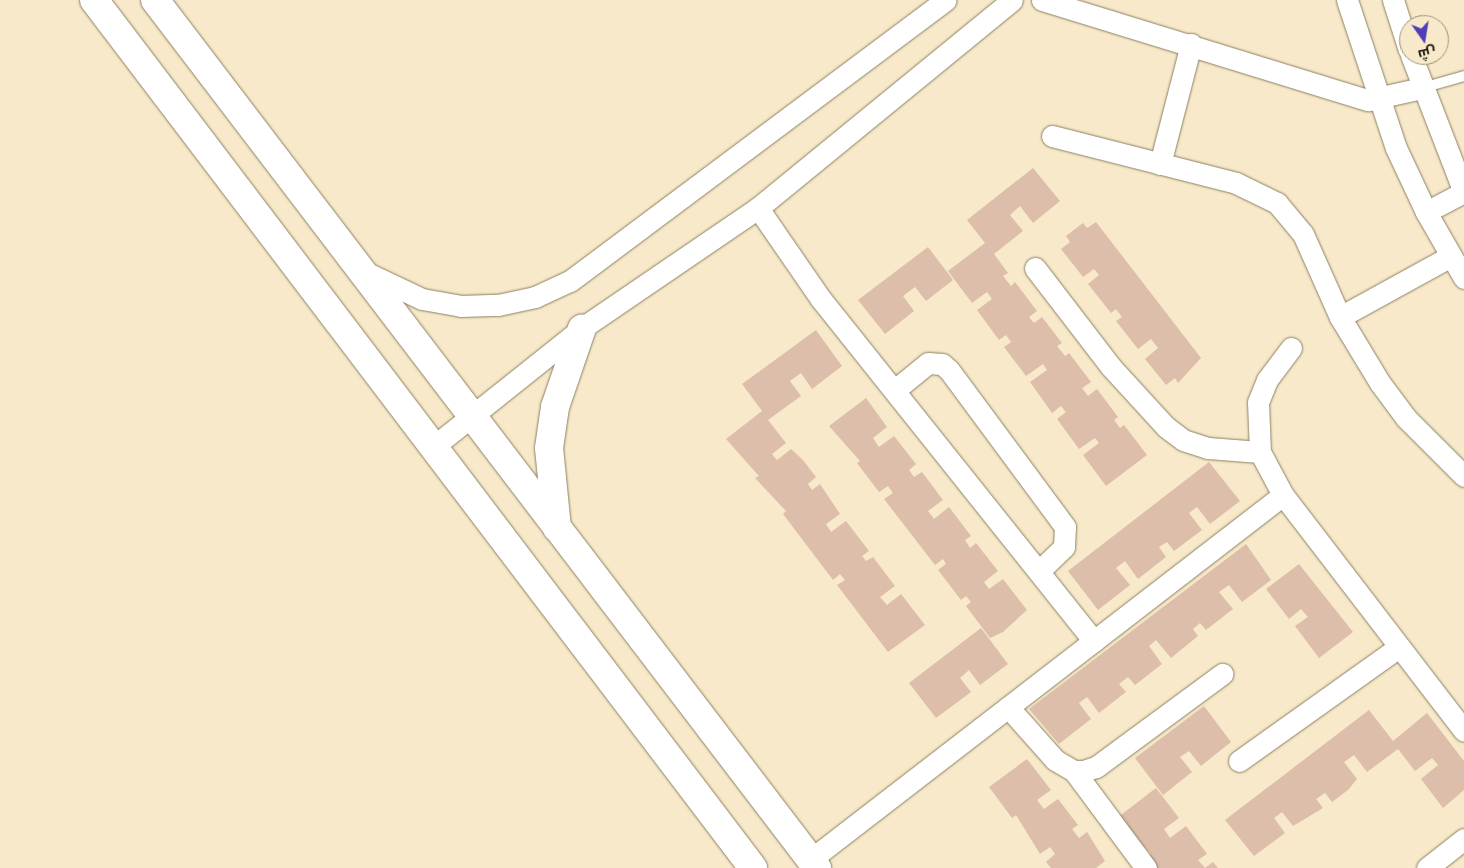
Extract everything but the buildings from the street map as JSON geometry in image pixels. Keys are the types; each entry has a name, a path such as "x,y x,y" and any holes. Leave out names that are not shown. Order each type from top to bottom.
{"main road":[{"path":"94,0 753,868"},
{"path":"155,0 355,266 814,864"},
{"path":"557,530 550,448 555,407 582,328"}],"street":[{"path":"355,266 422,299 460,306 498,305 535,297 570,281 945,0"},
{"path":"434,448 582,328 758,208 1012,0"},
{"path":"1042,0 1379,100 1422,88"},
{"path":"1347,0 1379,100 1426,212 1449,257 1464,278"},
{"path":"1393,0 1399,19"},
{"path":"1160,164 1191,44"},
{"path":"1414,65 1464,192 1426,212"},
{"path":"1052,136 1236,183 1277,204 1303,234 1340,317 1406,418 1464,476"},
{"path":"758,208 820,298 896,389 1094,641"},
{"path":"1340,317 1449,257"},
{"path":"1035,268 1166,427 1183,440 1208,448 1260,452"},
{"path":"1291,348 1267,380 1258,402 1260,452 1283,495 1464,730"},
{"path":"896,389 928,363 942,364 949,370 1065,527 1064,547 1039,571"},
{"path":"814,864 1008,707 1283,495"},
{"path":"1239,761 1400,647"},
{"path":"1074,771 1096,768 1222,674"},
{"path":"1008,707 1055,760 1074,771 1146,868"},
{"path":"1427,868 1464,839"}],"lane":[{"path":"1422,88 1464,76"}]}
